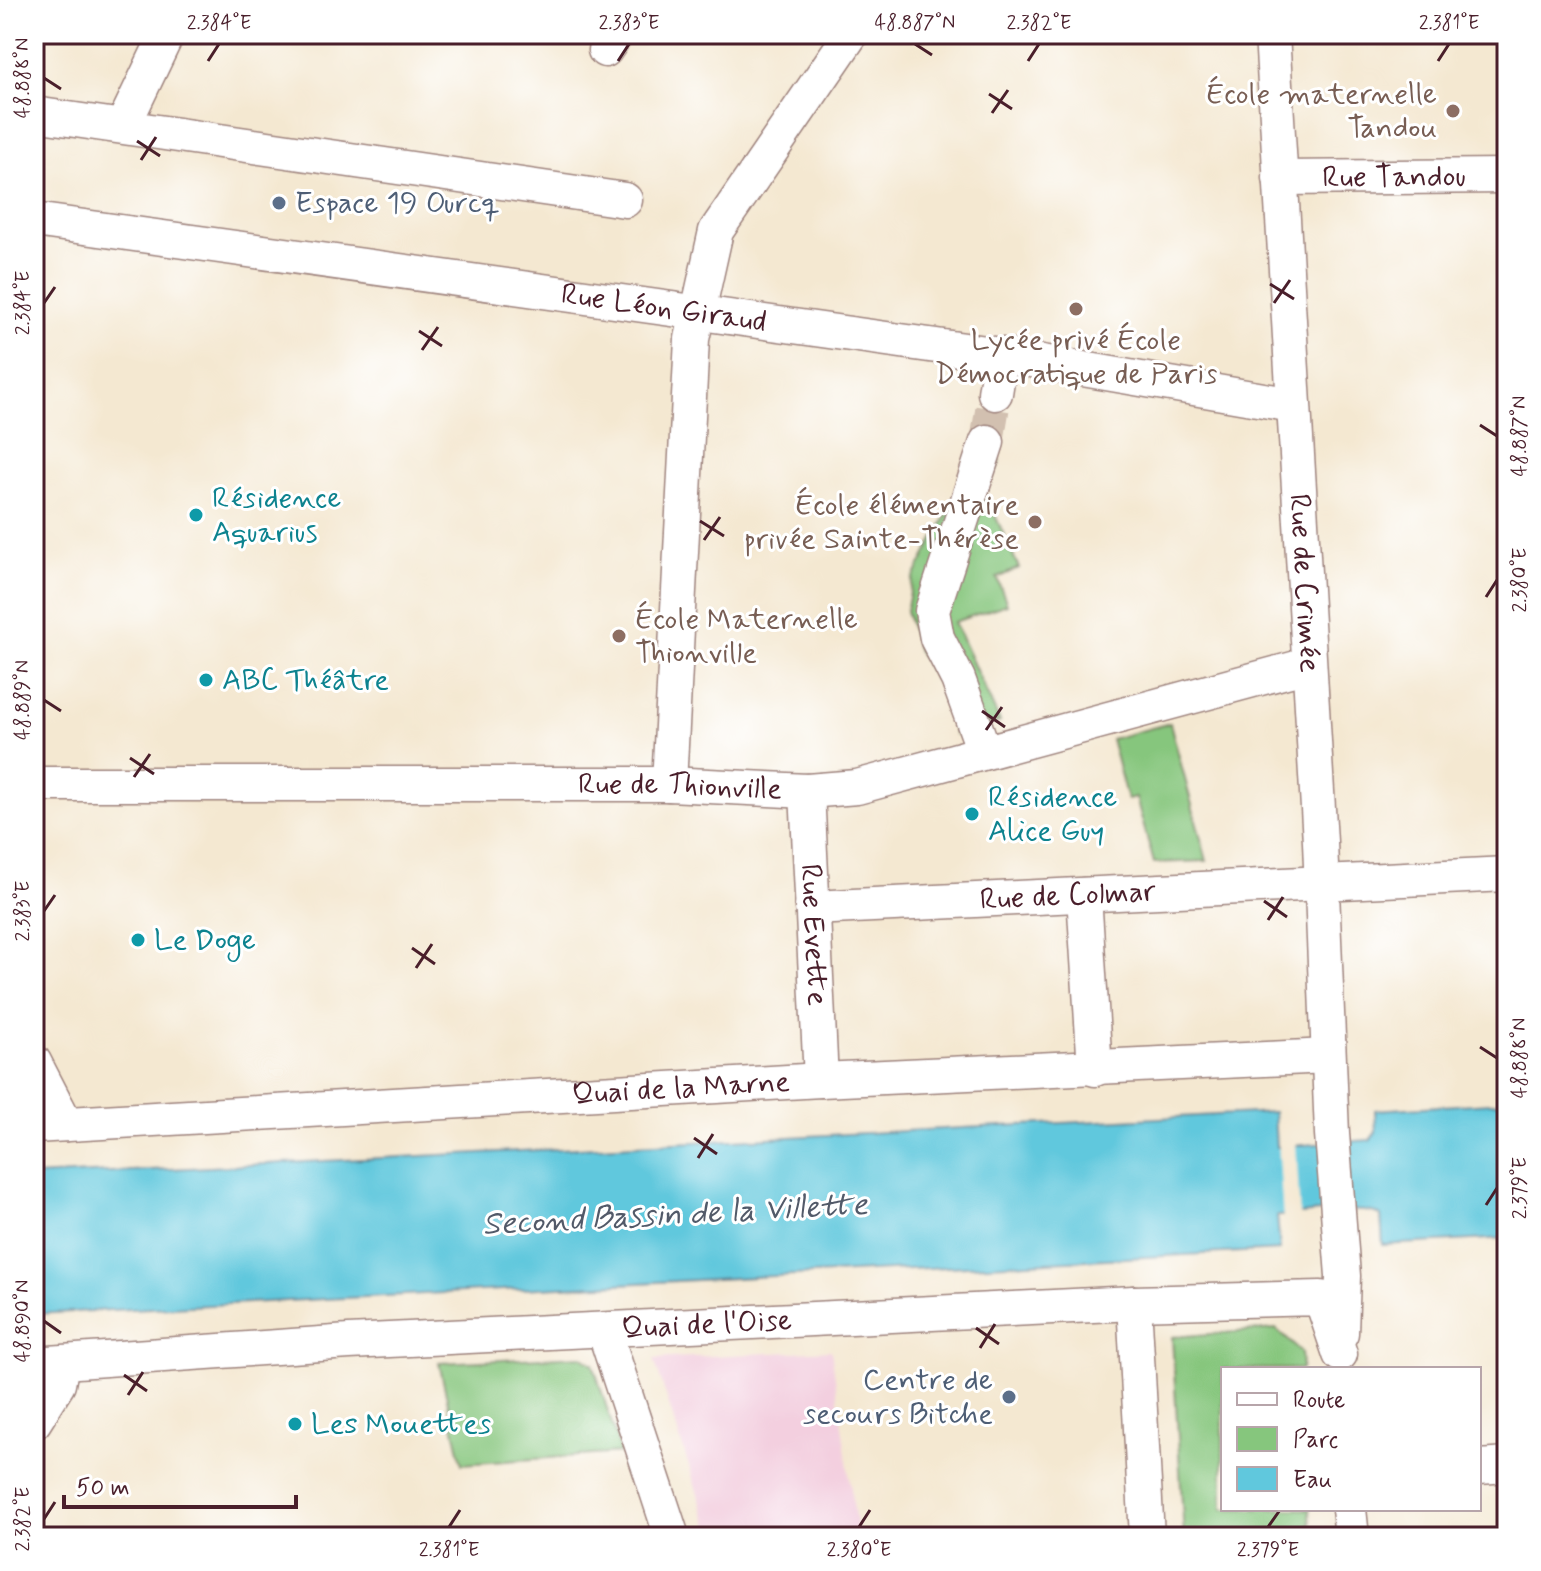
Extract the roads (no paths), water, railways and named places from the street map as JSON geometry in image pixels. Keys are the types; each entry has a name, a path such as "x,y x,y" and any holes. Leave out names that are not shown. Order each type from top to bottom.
{"street":[{"path":"124,124 167,34"},
{"path":"669,784 692,339 716,231 851,34"},
{"name":"Rue de Crimée","path":"1266,40 1280,178 1321,884 1332,1134 1343,1276 1340,1362"},
{"path":"34,114 124,124 625,200"},
{"name":"Rue Tandou","path":"1280,178 1507,176"},
{"name":"Rue Léon Giraud","path":"34,220 1001,355 1293,405"},
{"path":"995,393 1001,355"},
{"path":"984,751 958,679 937,638 932,611 987,442"},
{"name":"Rue de Thionville","path":"34,784 669,784 807,791 857,787 1308,665"},
{"name":"Rue Evette","path":"807,791 821,1080"},
{"name":"Rue de Colmar","path":"812,908 1507,874"},
{"path":"1084,895 1095,1069"},
{"name":"Quai de la Marne","path":"50,1125 821,1080 1328,1056"},
{"path":"34,1062 50,1125"},
{"name":"Quai de l'Oise","path":"48,1363 334,1343 1134,1303 1321,1298 1340,1362"},
{"path":"1134,1303 1147,1537"},
{"path":"604,1330 672,1537"},
{"path":"34,1422 58,1384 48,1363"},
{"path":"1481,1467 1507,1465"},
{"path":"1349,1511 1352,1537"}],"water":[{"name":"Second Bassin de la Villette","path":"1507,1102 1507,1238 1383,1245 1381,1216 1362,1211 1332,1211 1277,1216 1280,1250 34,1314 34,1176 1274,1112 1276,1147 1370,1140 1376,1132 1375,1110"}],"tunnel":[{"path":"987,442 995,393"}],"place":[{"name":"École maternelle Tandou","path":"1453,111"},
{"name":"Espace 19 Ourcq","path":"279,203"},
{"name":"Lycée privé École Démocratique de Paris","path":"1076,309"},
{"name":"Résidence Aquarius","path":"196,515"},
{"name":"École élémentaire privée Sainte-Thérèse","path":"1035,522"},
{"name":"École Maternelle Thionville","path":"619,636"},
{"name":"ABC Théâtre","path":"206,680"},
{"name":"Résidence Alice Guy","path":"972,814"},
{"name":"Le Doge","path":"138,940"},
{"name":"Centre de secours Bitche","path":"1009,1397"},
{"name":"Les Mouettes","path":"295,1424"}]}
